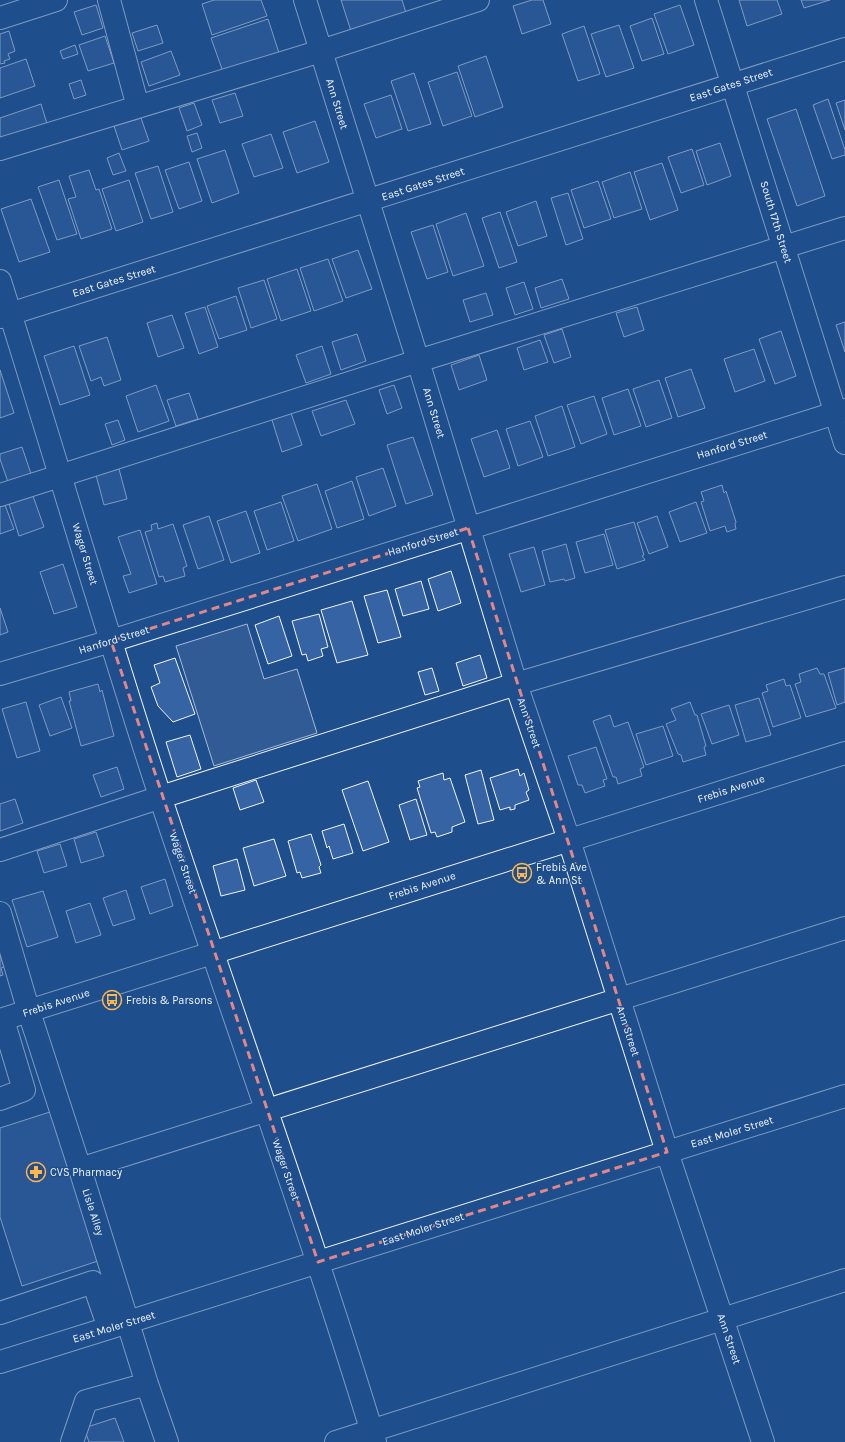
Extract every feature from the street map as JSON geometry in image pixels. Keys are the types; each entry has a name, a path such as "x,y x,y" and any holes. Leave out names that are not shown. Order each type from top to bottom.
{"street":[{"path":"0,18 56,0"},
{"path":"109,0 138,107"},
{"name":"Ann Street","path":"305,0 418,361 516,684 569,840 667,1152 763,1442"},
{"path":"0,149 321,51 478,0"},
{"name":"South 17th Street","path":"706,0 784,247 840,411 845,444"},
{"name":"East Gates Street","path":"5,316 845,49"},
{"path":"0,495 418,361 845,228"},
{"name":"Wager Street","path":"0,280 5,316 61,475 110,641 160,797 318,1262 373,1437"},
{"name":"Hanford Street","path":"0,674 110,641 840,411"},
{"path":"0,850 160,797 516,684 845,587"},
{"name":"Frebis Avenue","path":"1,1020 845,753"},
{"name":"Lisle Alley","path":"0,913 29,1012 80,1169 119,1325 147,1384 167,1442"},
{"path":"80,1169 845,928"},
{"path":"0,1099 24,1090 1,1020"},
{"name":"East Moler Street","path":"0,1362 845,1096"},
{"path":"336,1442 373,1437 722,1319 845,1280"},
{"path":"0,1313 93,1282 119,1325"},
{"path":"72,1442 86,1401 147,1384"}],"highlighted area":[{"path":"468,528 667,1152 318,1262 111,641"}],"shaded area":[{"path":"247,624 264,679 297,669 317,733 214,766 176,646"}],"building":[{"path":"214,0 261,0 267,16 212,35 202,4"},
{"path":"341,0 402,0 406,13 351,31"},
{"path":"532,0 543,0 551,24 522,34 513,6"},
{"path":"739,0 777,0 782,14 747,26"},
{"path":"801,0 830,0 804,8"},
{"path":"96,5 103,28 82,35 74,12"},
{"path":"680,5 694,45 668,54 654,14"},
{"path":"652,18 664,54 642,61 630,26"},
{"path":"268,19 279,53 223,72 211,38"},
{"path":"157,25 163,43 138,51 132,33"},
{"path":"619,25 634,68 606,77 591,34"},
{"path":"584,26 600,74 578,81 562,34"},
{"path":"9,31 15,51 8,54 10,59 4,61 5,63 0,64 0,34"},
{"path":"105,36 114,63 88,71 79,45"},
{"path":"75,45 78,54 63,59 60,51"},
{"path":"171,51 180,75 149,86 141,62"},
{"path":"486,56 503,107 475,117 458,66"},
{"path":"26,59 35,86 0,98 0,68"},
{"path":"457,72 472,116 443,126 428,82"},
{"path":"414,73 431,124 408,131 391,81"},
{"path":"81,80 86,95 74,99 69,84"},
{"path":"235,93 243,116 220,123 212,100"},
{"path":"391,95 402,129 376,138 364,104"},
{"path":"828,99 845,150 845,155 832,159 813,105"},
{"path":"845,100 845,130 836,103"},
{"path":"194,103 202,125 187,131 179,108"},
{"path":"41,104 48,127 0,143 0,118"},
{"path":"796,109 825,196 797,206 767,119"},
{"path":"141,118 149,141 122,150 114,126"},
{"path":"315,121 329,162 297,173 283,132"},
{"path":"197,133 202,148 192,152 187,136"},
{"path":"271,134 283,168 254,177 242,144"},
{"path":"720,143 731,176 707,185 696,151"},
{"path":"692,149 704,185 681,193 668,157"},
{"path":"225,150 239,193 212,203 197,159"},
{"path":"119,153 126,171 113,175 107,158"},
{"path":"189,162 202,201 179,209 165,170"},
{"path":"662,163 678,210 650,220 634,172"},
{"path":"158,166 173,212 151,219 135,173"},
{"path":"89,170 96,190 99,189 112,229 81,239 68,199 76,197 69,176"},
{"path":"630,172 642,209 614,218 602,182"},
{"path":"59,180 77,234 57,240 38,187"},
{"path":"129,180 143,222 116,231 102,189"},
{"path":"598,181 611,219 584,228 571,190"},
{"path":"568,193 583,239 566,245 551,198"},
{"path":"31,199 50,252 19,262 1,209"},
{"path":"536,201 547,236 518,246 506,212"},
{"path":"500,212 517,262 499,268 482,218"},
{"path":"466,213 484,266 453,276 436,224"},
{"path":"433,225 448,272 427,279 411,232"},
{"path":"358,250 372,289 346,298 332,259"},
{"path":"328,259 343,301 314,311 300,268"},
{"path":"297,269 311,311 281,321 267,279"},
{"path":"562,279 569,299 541,308 535,288"},
{"path":"264,280 277,319 251,328 238,288"},
{"path":"524,282 533,309 515,315 506,288"},
{"path":"486,293 493,315 470,322 463,300"},
{"path":"236,296 247,330 219,339 207,306"},
{"path":"205,307 218,347 199,354 185,313"},
{"path":"637,307 644,330 624,337 616,313"},
{"path":"172,315 184,348 158,357 147,323"},
{"path":"845,322 845,352 836,325"},
{"path":"562,329 571,357 554,363 544,335"},
{"path":"781,331 796,376 775,384 759,339"},
{"path":"357,334 366,361 341,370 332,342"},
{"path":"107,337 121,380 104,386 101,377 91,381 79,346"},
{"path":"540,340 548,362 524,370 517,348"},
{"path":"74,346 90,395 60,405 44,356"},
{"path":"322,346 331,374 306,383 296,355"},
{"path":"754,349 765,381 735,392 724,359"},
{"path":"479,355 487,380 459,390 451,365"},
{"path":"691,369 705,408 678,417 665,378"},
{"path":"0,370 14,413 0,418"},
{"path":"659,380 672,418 646,427 633,389"},
{"path":"156,385 169,421 138,432 126,396"},
{"path":"394,385 402,408 387,414 379,390"},
{"path":"628,389 641,426 614,435 602,398"},
{"path":"189,393 198,419 176,426 167,400"},
{"path":"594,396 607,434 581,444 567,405"},
{"path":"346,400 355,424 321,436 312,411"},
{"path":"562,406 575,447 548,456 535,416"},
{"path":"291,413 302,445 282,452 272,420"},
{"path":"118,420 125,440 112,445 105,424"},
{"path":"530,421 543,457 518,466 506,429"},
{"path":"497,430 510,468 484,477 471,439"},
{"path":"413,437 433,495 406,504 387,445"},
{"path":"22,447 31,474 8,482 0,459 0,454"},
{"path":"383,468 396,506 369,516 356,477"},
{"path":"119,469 127,499 104,505 96,475"},
{"path":"352,481 364,519 337,528 325,491"},
{"path":"317,484 332,529 298,541 282,496"},
{"path":"722,485 724,493 726,491 736,522 736,529 727,532 725,526 710,531 701,502 704,501 701,492"},
{"path":"33,496 44,527 19,536 9,504"},
{"path":"281,502 294,541 267,550 254,511"},
{"path":"696,502 707,533 680,542 669,512"},
{"path":"5,505 14,529 0,534 0,507"},
{"path":"246,511 260,553 231,563 217,521"},
{"path":"209,516 224,560 198,569 183,525"},
{"path":"657,516 668,547 649,554 637,523"},
{"path":"634,522 644,555 642,556 645,560 617,569 605,530"},
{"path":"157,523 158,529 173,524 187,566 183,568 185,576 165,582 163,576 159,577 145,532 152,530 151,525"},
{"path":"140,530 157,584 129,593 123,576 131,574 118,537"},
{"path":"604,534 613,565 585,573 576,542"},
{"path":"566,544 575,578 565,581 564,579 550,582 542,551"},
{"path":"534,547 545,585 521,592 509,554"},
{"path":"63,564 77,607 54,614 40,572"},
{"path":"451,571 461,603 438,611 428,579"},
{"path":"421,581 429,609 403,616 395,589"},
{"path":"387,590 401,637 378,643 364,596"},
{"path":"352,601 368,655 337,663 321,610"},
{"path":"0,608 8,632 0,635"},
{"path":"319,614 328,647 321,649 323,656 308,661 306,654 302,655 292,621"},
{"path":"279,616 292,656 268,664 255,625"},
{"path":"480,655 487,678 463,686 456,663"},
{"path":"175,658 195,714 173,722 158,706 151,687 160,683 154,665"},
{"path":"432,668 439,691 425,695 418,672"},
{"path":"817,668 820,674 824,674 836,708 806,717 795,684 801,682 799,674"},
{"path":"845,668 845,702 837,705 828,673"},
{"path":"784,679 786,686 790,685 801,718 773,727 762,693 768,691 766,685"},
{"path":"98,684 100,692 102,690 114,736 81,746 69,701 71,701 69,692"},
{"path":"61,697 72,728 50,736 39,705"},
{"path":"759,698 771,735 746,742 735,705"},
{"path":"26,702 40,751 17,758 2,709"},
{"path":"690,702 695,715 697,715 706,746 704,747 706,755 683,762 681,755 678,754 666,724 676,720 671,709"},
{"path":"729,705 739,735 712,744 701,714"},
{"path":"610,715 614,727 628,722 644,767 640,769 642,776 618,784 616,777 613,777 593,721"},
{"path":"663,726 673,756 646,765 636,734"},
{"path":"190,735 201,769 177,777 166,742"},
{"path":"596,747 607,779 603,780 605,786 585,793 582,785 578,785 568,756"},
{"path":"117,767 124,789 101,797 93,775"},
{"path":"518,769 520,776 524,773 529,790 526,792 529,800 515,805 515,809 510,810 510,807 500,810 490,778"},
{"path":"481,770 494,820 478,824 465,775"},
{"path":"443,773 444,780 450,778 465,822 452,827 452,832 437,837 435,832 431,833 417,788 420,787 418,781"},
{"path":"256,780 264,802 240,810 233,788"},
{"path":"368,781 389,842 363,851 342,790"},
{"path":"15,799 23,823 0,831 0,804"},
{"path":"416,799 427,835 410,840 399,805"},
{"path":"344,824 353,853 333,859 329,846 327,848 322,831"},
{"path":"96,832 104,856 81,863 74,839"},
{"path":"311,834 321,865 319,867 321,873 302,878 300,872 297,873 288,841"},
{"path":"274,839 286,876 254,886 243,848"},
{"path":"60,844 67,866 44,873 37,851"},
{"path":"237,859 245,890 221,896 213,866"},
{"path":"165,879 173,906 150,914 141,887"},
{"path":"126,890 135,919 113,926 103,898"},
{"path":"43,891 58,937 27,947 12,900"},
{"path":"90,903 101,935 76,943 66,911"},
{"path":"0,955 4,967 1,968 3,975 0,976"},
{"name":"CVS Pharmacy","path":"53,1111 101,1260 22,1286 0,1217 0,1128"},
{"path":"115,1418 124,1442 89,1442 84,1428"}],"place":[{"name":"Frebis Ave & Ann St","path":"522,873"},
{"name":"Frebis & Parsons","path":"112,1000"},
{"name":"CVS Pharmacy","path":"36,1172"}]}
